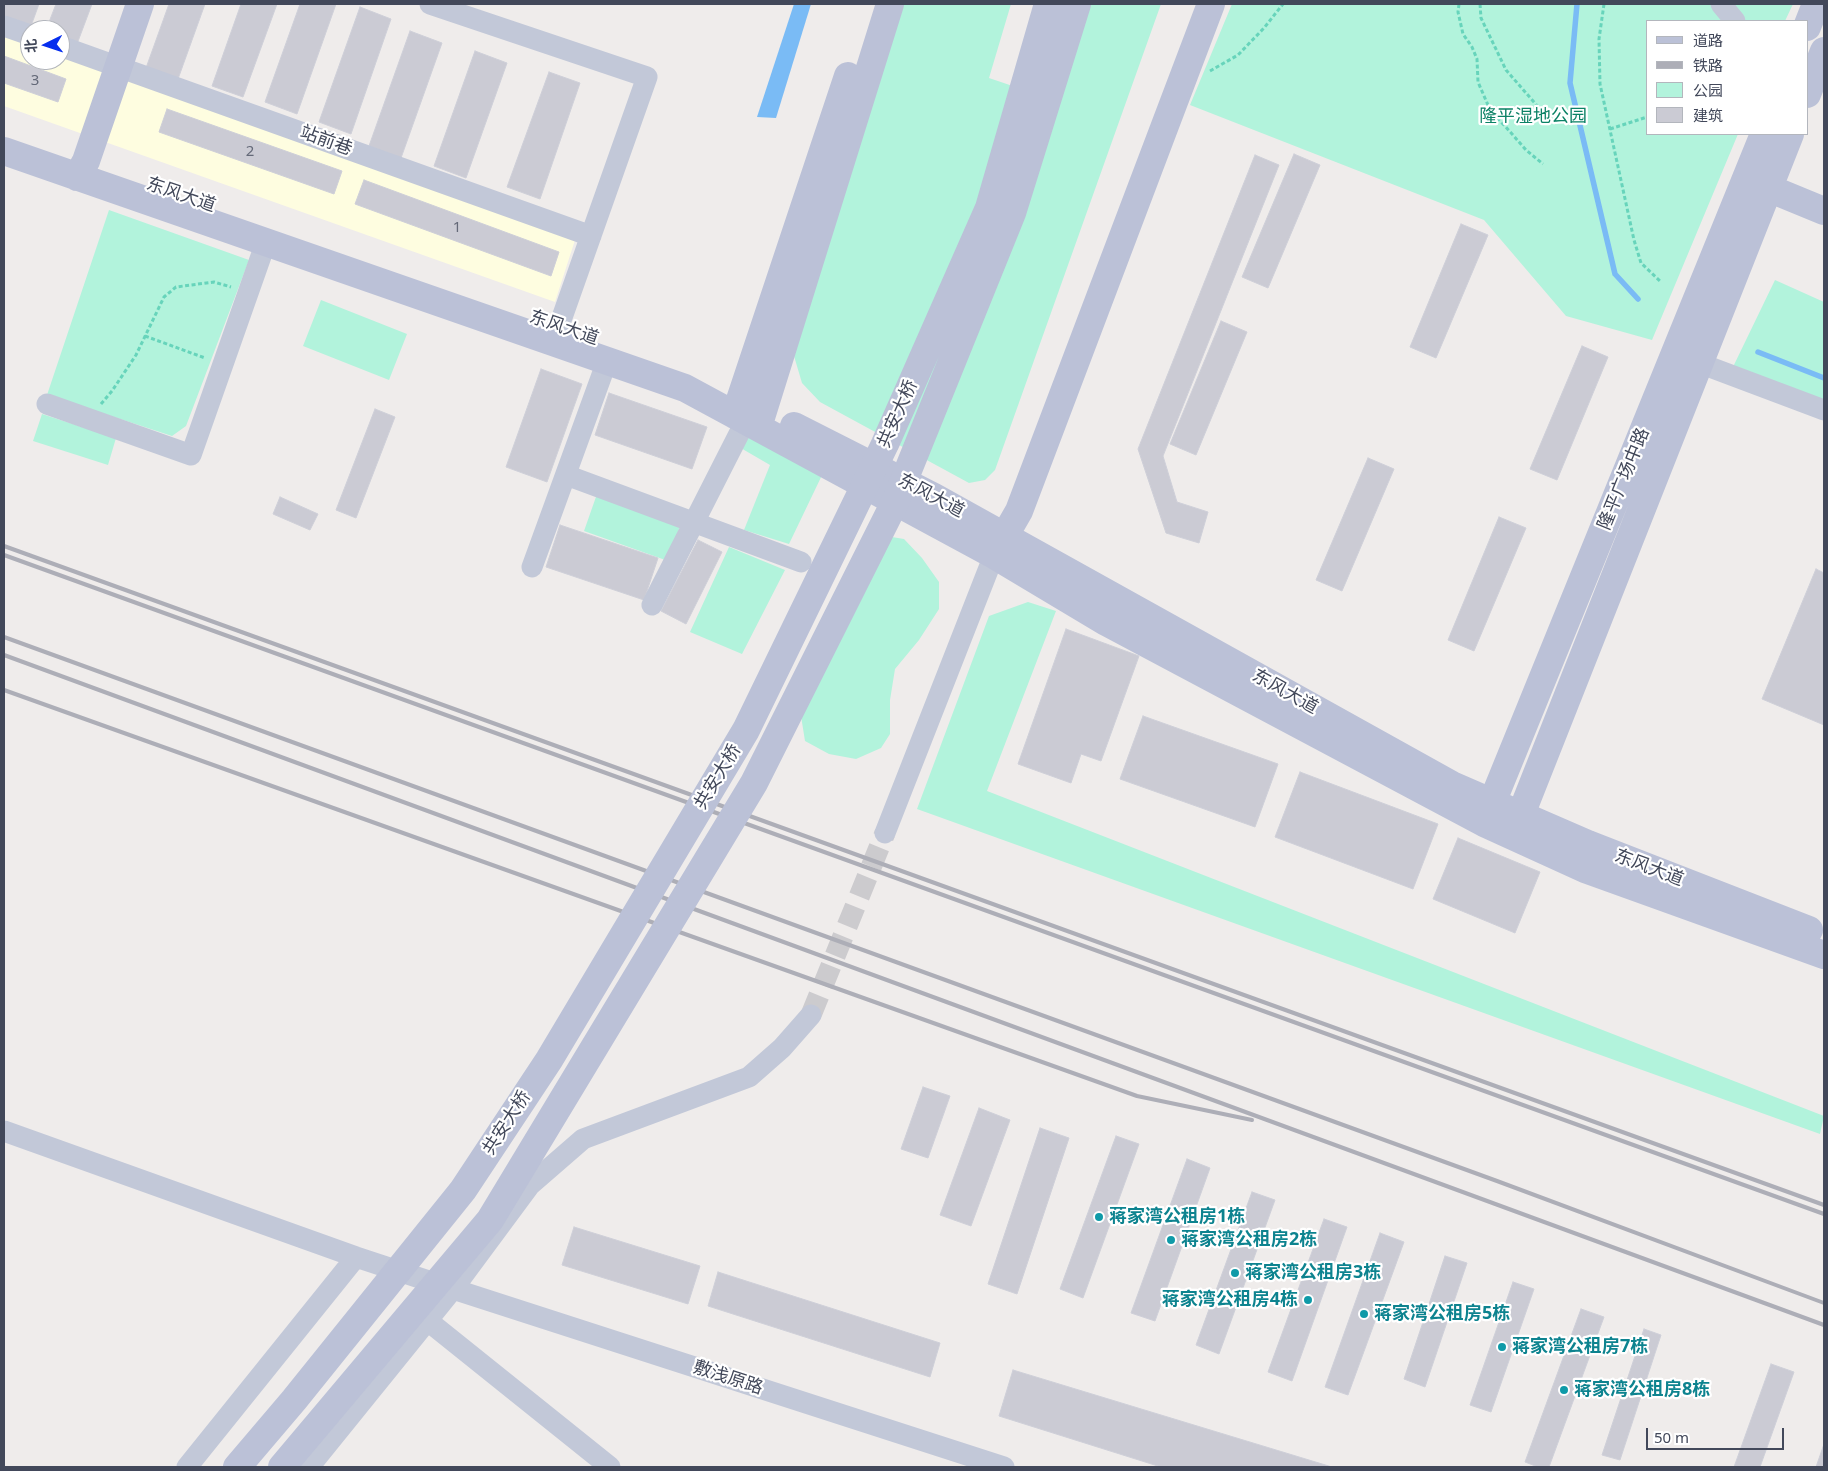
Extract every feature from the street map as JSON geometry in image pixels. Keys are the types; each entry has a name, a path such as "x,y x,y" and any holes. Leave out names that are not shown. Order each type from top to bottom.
{"main road":[{"path":"81,169 140,4"},
{"path":"749,414 872,4"},
{"path":"749,414 890,4"},
{"name":"共安大桥","path":"237,1467 294,1400 463,1190 549,1060 746,730 886,444 989,208 1048,4"},
{"name":"共安大桥","path":"282,1467 490,1220 754,783 896,500 1012,213 1076,4"},
{"path":"999,541 1003,502 1194,4"},
{"path":"999,541 1019,511 1211,4"},
{"path":"1808,24 1816,4"},
{"path":"1808,91 1824,51"},
{"name":"东风大道","path":"4,133 81,169 560,326 687,370 749,414 999,541 1106,622 1488,813 1517,825 1597,848 1824,936"},
{"name":"隆平广场中路","path":"1517,825 1699,363 1757,183 1764,135"},
{"name":"隆平广场中路","path":"1488,813 1757,183 1789,135"},
{"path":"4,151 81,169 266,242 686,388 749,414"},
{"path":"1757,183 1824,211"},
{"name":"东风大道","path":"1517,825 1585,868 1824,955"}],"street":[{"path":"430,4 646,77 560,326"},
{"path":"1721,4 1734,20"},
{"path":"4,26 20,32"},
{"name":"站前巷","path":"70,49 591,236"},
{"path":"47,404 191,455 266,242"},
{"path":"532,567 607,361"},
{"path":"1699,363 1824,410"},
{"path":"652,605 749,414"},
{"path":"566,475 801,562"},
{"path":"885,833 999,541"},
{"path":"309,1467 428,1321 530,1185 583,1139 749,1077 782,1048 810,1015"},
{"name":"敷浅原路","path":"4,1131 356,1257 1004,1467"},
{"path":"187,1467 356,1257"},
{"path":"428,1321 610,1467"}],"path":[{"path":"1179,89 1238,55 1264,28 1283,4"},
{"path":"1458,4 1463,34 1472,47 1477,59 1478,82 1491,112 1526,150 1542,164"},
{"path":"1480,4 1482,18 1506,70 1540,110 1567,117"},
{"path":"1604,4 1599,39 1600,84 1634,240 1641,263 1661,282"},
{"path":"1610,129 1646,117"},
{"path":"89,418 112,391 136,354 164,297 176,287 214,282 229,286 246,297"},
{"path":"145,336 223,364"}],"shaded area":[{"path":"4,33 20,39 20,70 70,70 70,57 576,237 555,302 4,106"}],"green space":[{"path":"900,4 1011,4 989,78 1057,101 1085,4 1161,4 995,470 985,480 969,483 820,402 802,383 794,356"},
{"name":"隆平湿地公园","path":"1232,4 1793,4 1785,20 1646,20 1646,135 1738,135 1652,340 1566,316 1484,220 1190,105"},
{"path":"109,210 249,260 186,426 172,436 47,395"},
{"path":"1775,280 1824,302 1824,403 1732,369"},
{"path":"321,300 407,334 389,380 303,346"},
{"path":"42,414 116,438 108,465 33,441"},
{"path":"746,432 824,471 789,544 744,530 770,465 739,447"},
{"path":"597,494 681,523 668,561 584,531"},
{"path":"892,537 904,539 922,558 939,582 939,609 919,640 895,669 890,700 890,734 881,748 856,759 829,754 805,741 801,716"},
{"path":"729,547 785,570 742,654 690,632"},
{"path":"1028,602 1056,611 987,791 1824,1116 1820,1134 917,809 989,616"}],"water":[{"path":"794,4 811,4 776,118 757,117"}],"building":[{"path":"4,4 39,4 33,20 20,20 20,22 4,16"},
{"path":"56,4 92,4 77,44 70,42 70,20 50,20"},
{"path":"169,4 205,4 178,79 146,68"},
{"path":"241,4 277,4 243,97 212,86"},
{"path":"300,4 336,4 297,114 265,102"},
{"path":"360,7 391,19 351,134 319,122"},
{"path":"410,31 442,43 401,158 369,146"},
{"path":"475,51 507,63 466,178 434,166"},
{"path":"4,56 20,62 20,70 42,70 66,79 58,102 4,83"},
{"path":"549,72 580,83 540,199 507,187"},
{"path":"167,109 342,171 334,194 159,132"},
{"path":"1294,154 1320,165 1268,288 1242,277"},
{"path":"1255,155 1279,165 1163,456 1177,502 1208,512 1199,543 1166,533 1138,449"},
{"path":"364,180 559,252 551,276 355,204"},
{"path":"1461,224 1488,235 1436,358 1410,347"},
{"path":"1221,321 1247,332 1196,455 1170,444"},
{"path":"1582,346 1608,357 1557,480 1530,469"},
{"path":"541,369 582,384 547,482 506,467"},
{"path":"609,393 707,427 692,469 595,435"},
{"path":"375,409 395,417 356,518 336,510"},
{"path":"1368,458 1394,469 1342,591 1316,580"},
{"path":"280,497 318,514 310,530 273,514"},
{"path":"1499,517 1526,528 1474,651 1448,640"},
{"path":"560,525 658,558 644,600 546,567"},
{"path":"698,540 722,552 686,624 661,611"},
{"path":"1816,569 1824,573 1824,725 1762,699"},
{"path":"1066,629 1139,656 1101,761 1081,754 1071,783 1018,764"},
{"path":"1143,716 1278,764 1255,827 1120,779"},
{"path":"1300,772 1438,824 1413,889 1275,837"},
{"path":"1458,838 1540,872 1515,933 1433,899"},
{"path":"923,1087 950,1096 928,1158 901,1149"},
{"path":"979,1108 1010,1120 971,1226 940,1215"},
{"path":"1040,1128 1069,1138 1017,1294 988,1284"},
{"name":"蒋家湾公租房1栋","path":"1116,1136 1139,1144 1083,1298 1060,1289"},
{"name":"蒋家湾公租房2栋","path":"1187,1159 1210,1168 1155,1321 1131,1313"},
{"name":"蒋家湾公租房3栋","path":"1252,1192 1275,1200 1219,1354 1196,1345"},
{"name":"蒋家湾公租房4栋","path":"1324,1219 1347,1227 1292,1381 1268,1372"},
{"path":"574,1227 700,1266 688,1304 562,1265"},
{"name":"蒋家湾公租房5栋","path":"1380,1233 1404,1242 1348,1395 1325,1387"},
{"path":"1445,1256 1467,1263 1425,1387 1404,1379"},
{"path":"718,1272 940,1343 930,1377 708,1306"},
{"name":"蒋家湾公租房7栋","path":"1513,1282 1534,1289 1491,1412 1470,1405"},
{"name":"蒋家湾公租房8栋","path":"1581,1309 1604,1317 1549,1467 1538,1467 1525,1462"},
{"path":"1644,1329 1661,1335 1620,1460 1602,1455"},
{"path":"1771,1364 1794,1372 1760,1467 1734,1467"},
{"path":"1013,1370 1332,1467 1161,1467 999,1416"},
{"path":"1824,1444 1824,1467 1816,1467"}],"waterway":[{"path":"1577,4 1570,83 1615,274 1638,299"},
{"path":"1758,352 1824,378"}],"tunnel":[{"path":"811,1015 885,833"}],"railway":[{"path":"4,546 1824,1205"},
{"path":"4,555 1824,1214"},
{"path":"4,637 1497,1181 1824,1303"},
{"path":"4,655 1824,1325"},
{"path":"4,690 1137,1096 1252,1120"}],"place":[{"name":"蒋家湾公租房1栋","path":"1099,1217"},
{"name":"蒋家湾公租房2栋","path":"1171,1240"},
{"name":"蒋家湾公租房3栋","path":"1235,1273"},
{"name":"蒋家湾公租房4栋","path":"1308,1300"},
{"name":"蒋家湾公租房5栋","path":"1364,1314"},
{"name":"蒋家湾公租房7栋","path":"1502,1347"},
{"name":"蒋家湾公租房8栋","path":"1564,1390"}]}
